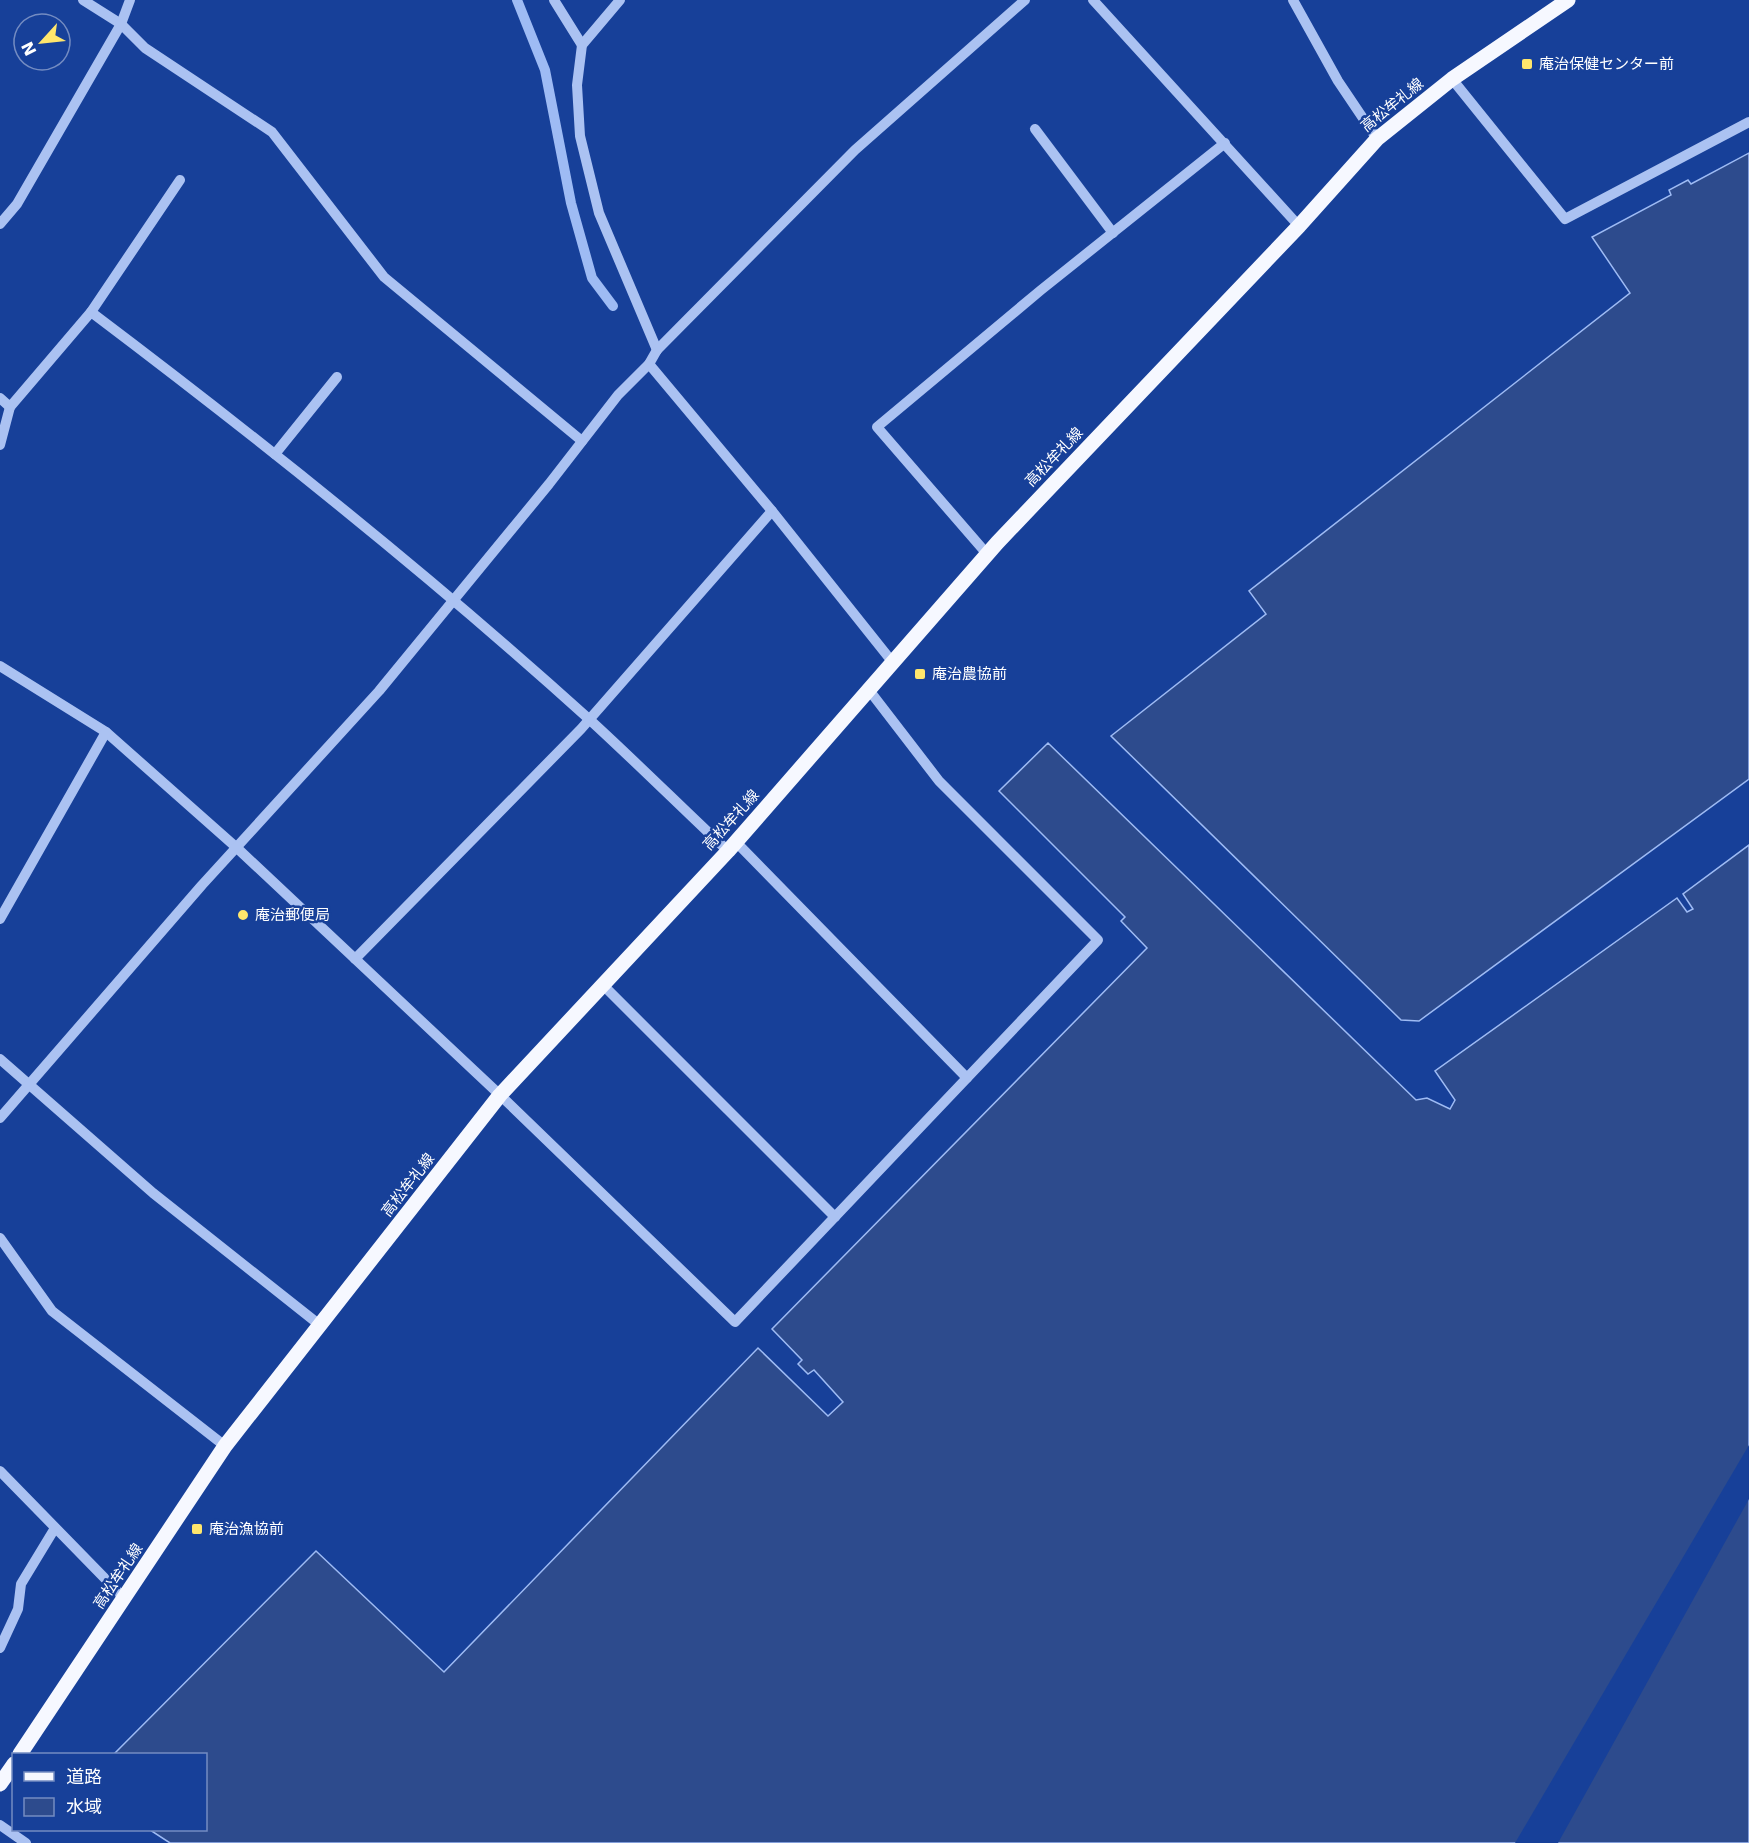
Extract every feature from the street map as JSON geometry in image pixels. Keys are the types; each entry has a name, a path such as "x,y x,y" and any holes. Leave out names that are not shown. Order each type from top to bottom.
{"main road":[{"name":"高松牟礼線","path":"21,1753 225,1446 500,1095 732,847 894,664 987,554 1299,226 1377,139 1452,79 1568,0"},
{"path":"0,1784 12,1767"}],"street":[{"path":"83,0 121,24 145,48 272,132 384,277 582,441"},
{"path":"0,224 17,204 121,24 130,0"},
{"path":"554,0 582,45"},
{"path":"620,0 582,45 577,85 580,136 599,213 657,350"},
{"path":"0,1118 237,848 379,691 618,395 649,364 657,350 855,150 1025,0"},
{"path":"1093,0 1299,226"},
{"path":"1293,0 1338,81 1377,139"},
{"path":"1452,79 1565,219 1749,122"},
{"path":"1035,129 1113,232"},
{"path":"987,554 877,427 1113,232 1225,143"},
{"path":"0,445 10,407 91,312 180,180"},
{"path":"91,312 274,454 453,601 590,720 732,847 967,1078"},
{"path":"649,364 772,511 894,664"},
{"path":"274,454 337,377"},
{"path":"0,398 10,407"},
{"path":"355,959 590,720 772,511"},
{"path":"0,666 106,732 237,848 500,1095 735,1322 1098,940 939,781 869,690"},
{"path":"0,919 106,732"},
{"path":"603,985 835,1217"},
{"path":"0,1059 153,1193 321,1326"},
{"path":"0,1238 52,1311 225,1446"},
{"path":"0,1472 124,1598"},
{"path":"0,1648 18,1609 21,1584 55,1528"},
{"path":"0,1825 26,1843"}],"water":[{"path":"1749,153 1749,779 1419,1021 1401,1020 1111,736 1266,614 1249,591 1630,293 1592,237 1671,195 1669,190 1688,180 1691,184"},
{"path":"1048,743 1416,1100 1427,1098 1450,1109 1455,1100 1435,1071 1677,898 1687,912 1693,909 1683,894 1749,845 1749,1843 170,1843 152,1831 207,1831 207,1753 115,1753 316,1551 444,1672 758,1348 828,1416 843,1402 814,1370 808,1374 798,1364 802,1360 772,1329 1147,948 1121,921 1125,917 999,791"}],"pier":[{"path":"1749,1445 1749,1499 1558,1843 1515,1843"}],"waterway":[{"path":"517,0 545,70 571,203 592,278 613,306"}],"place":[{"name":"庵治保健センター前","path":"1527,64"},
{"name":"庵治農協前","path":"920,674"},
{"name":"庵治郵便局","path":"243,915"},
{"name":"庵治漁協前","path":"197,1529"}]}
